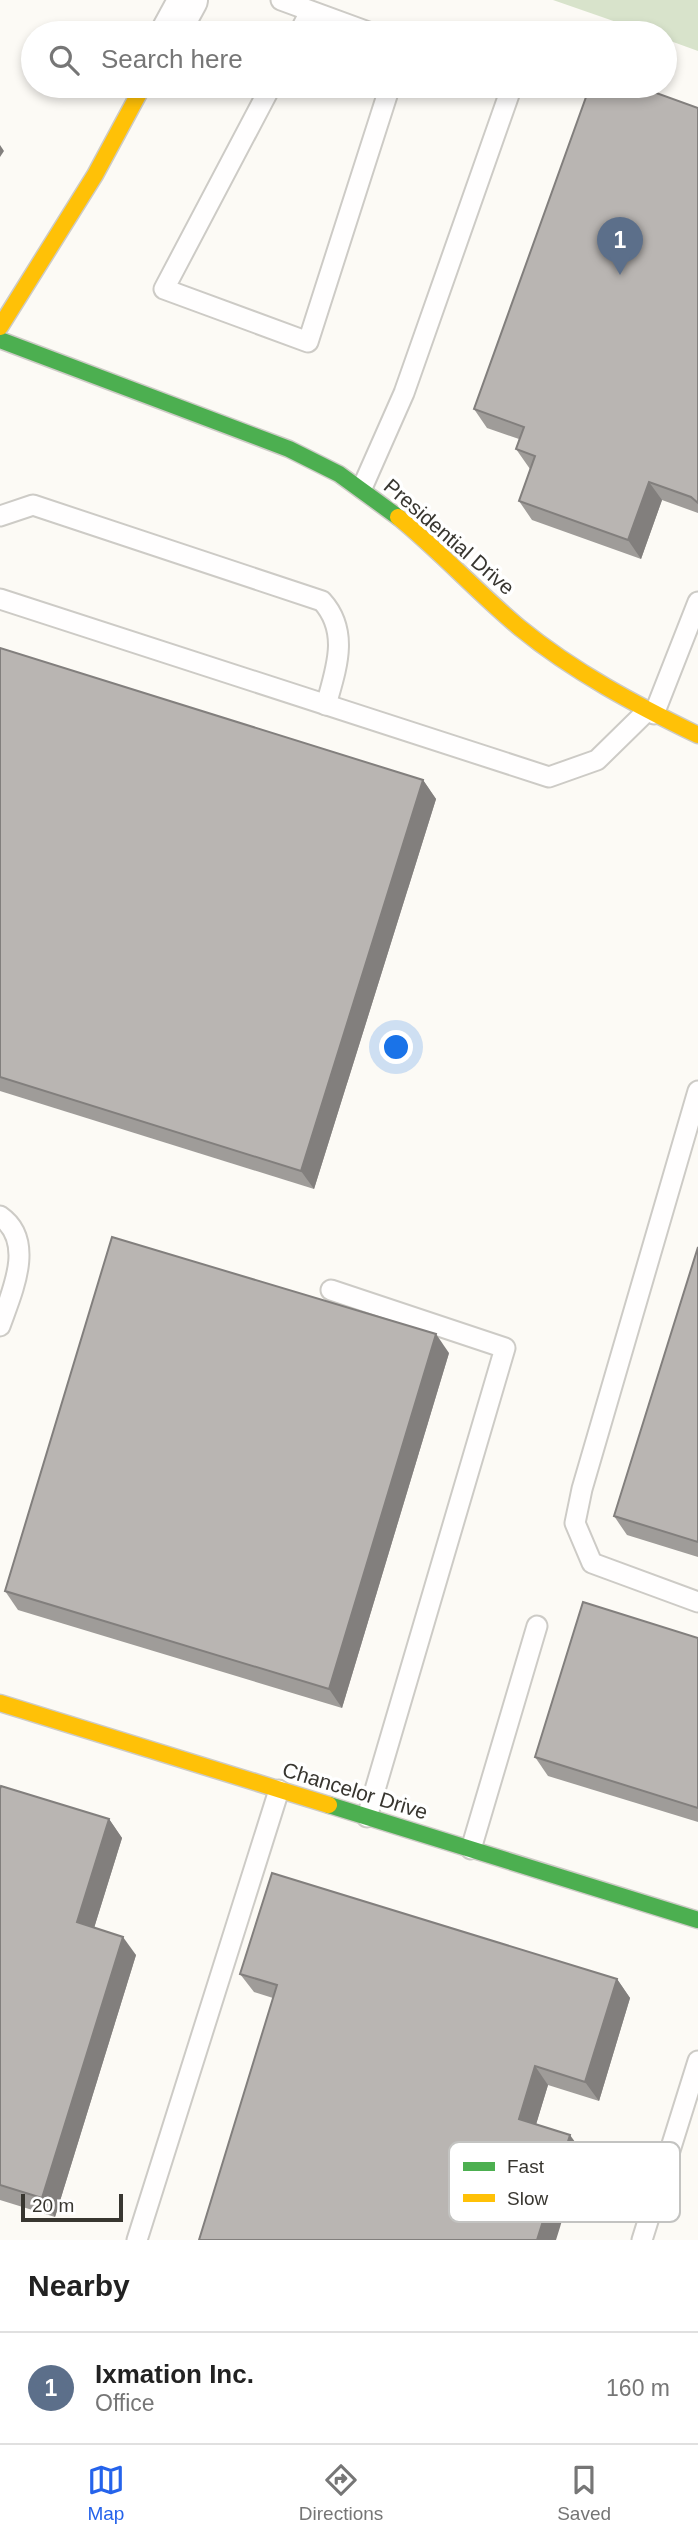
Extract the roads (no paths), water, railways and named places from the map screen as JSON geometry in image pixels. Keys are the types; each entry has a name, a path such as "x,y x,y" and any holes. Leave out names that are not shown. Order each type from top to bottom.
{"street":[{"path":"177,21 188,0"},
{"path":"3,316 95,175 137,98"},
{"name":"Presidential Drive","path":"0,340 265,439 362,488 420,535 520,628 572,667 650,713 698,735"},
{"name":"Chancelor Drive","path":"0,1703 698,1920"}],"lane":[{"path":"281,0 336,21"},
{"path":"305,21 310,12"},
{"path":"265,98 164,289 308,342 386,98"},
{"path":"362,488 404,393 508,98"},
{"path":"0,516 33,505 322,601 333,614 339,632 337,664 326,705"},
{"path":"0,599 549,777 597,760 650,713 698,602"},
{"path":"698,1091 582,1489 575,1523 592,1563 698,1602"},
{"path":"0,1216 9,1222 21,1247 11,1295 0,1326"},
{"path":"331,1290 505,1348 367,1817"},
{"path":"471,1849 537,1626"},
{"path":"137,2240 279,1790"},
{"path":"673,2142 698,2061"},
{"path":"642,2240 648,2222"}],"place":[{"name":"Ixmation Inc.","path":"620,275"}]}
